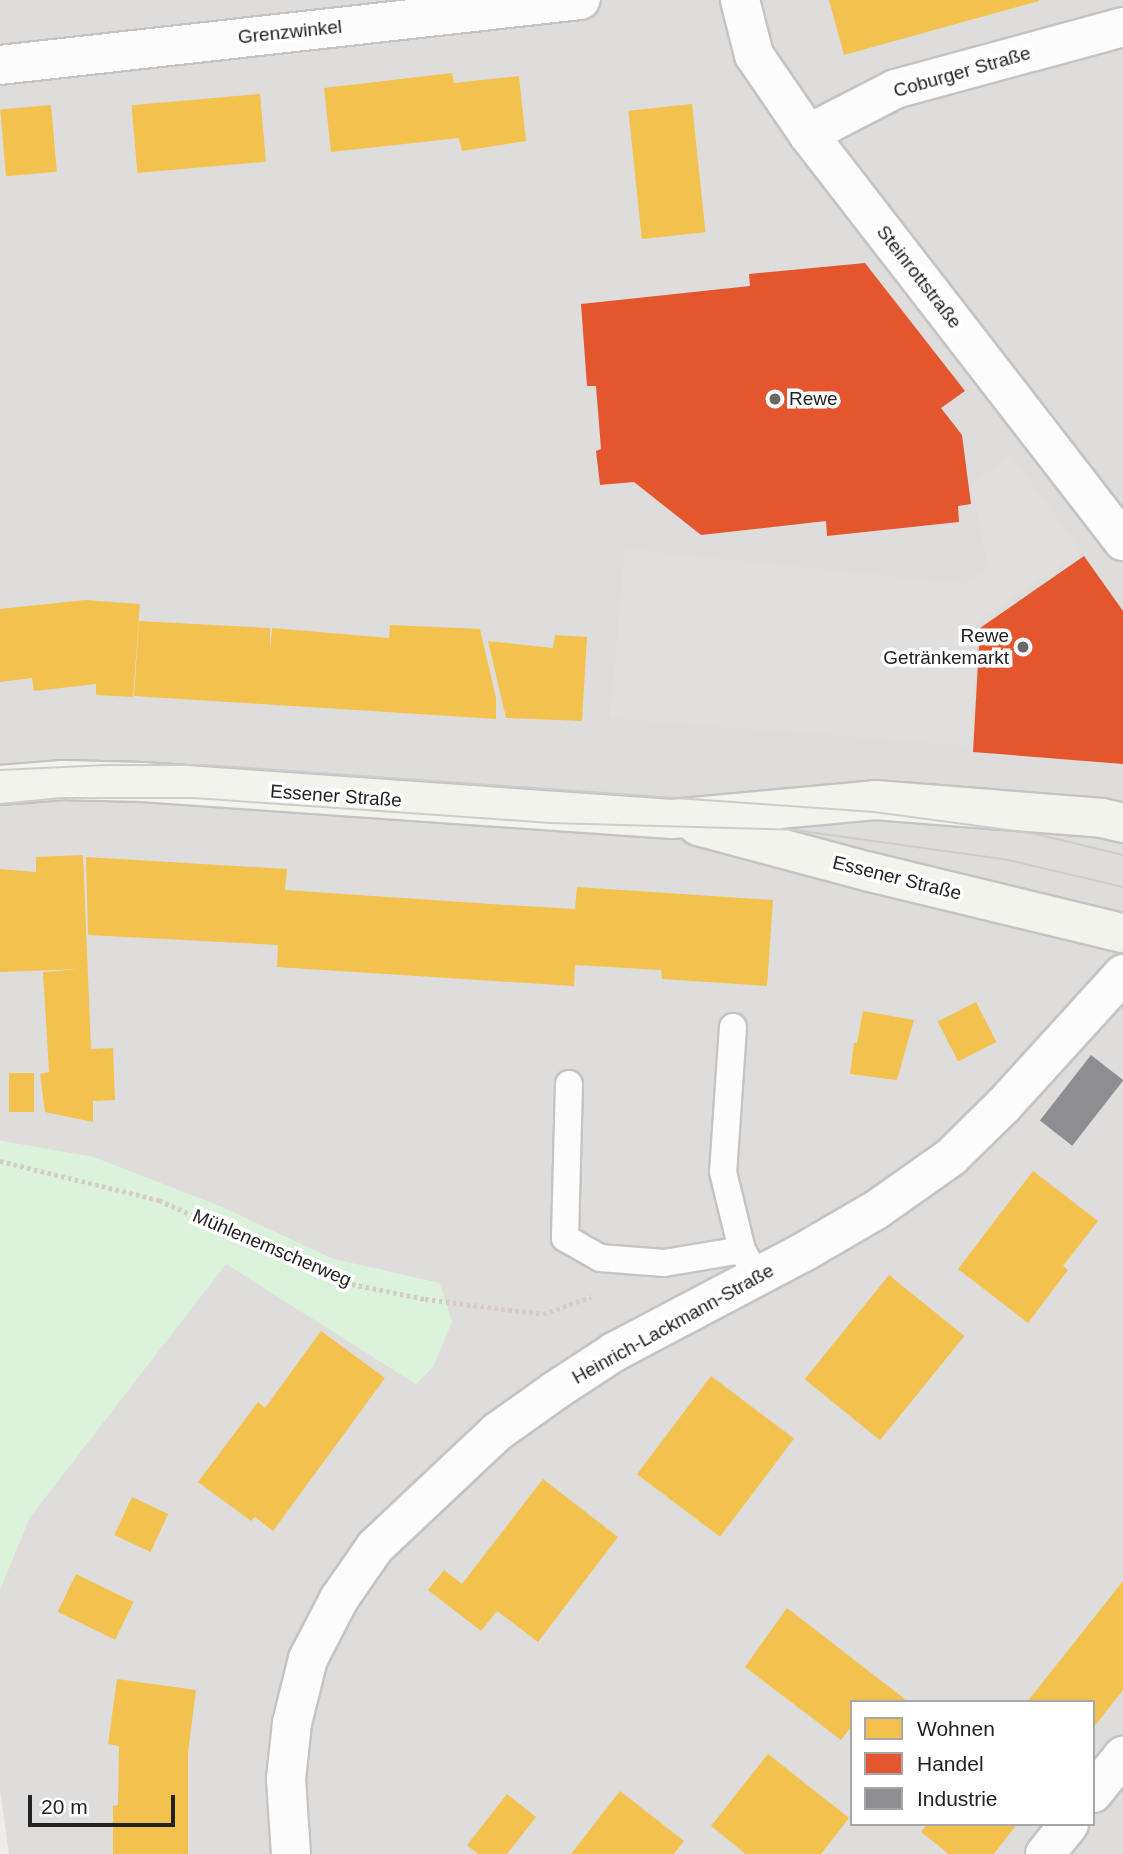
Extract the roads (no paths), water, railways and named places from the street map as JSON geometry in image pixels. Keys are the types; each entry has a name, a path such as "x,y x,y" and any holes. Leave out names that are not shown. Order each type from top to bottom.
{"main road":[{"name":"Essener Straße","path":"0,785 63,780 144,782 672,819 875,800 1101,818 1123,823"},
{"name":"Essener Straße","path":"672,819 870,872 1123,933"}],"street":[{"name":"Grenzwinkel","path":"0,65 580,0"},
{"name":"Steinrottstraße","path":"740,0 754,55 808,134 1123,541"},
{"name":"Coburger Straße","path":"808,134 895,89 1123,27"},
{"name":"Heinrich-Lackmann-Straße","path":"291,1854 286,1779 292,1723 308,1659 339,1599 375,1547 497,1432 556,1390 750,1263 876,1210 951,1157 1066,1039 1123,974"},
{"path":"1095,1791 1123,1756"},
{"path":"1045,1854 1067,1826"}],"lane":[{"path":"569,1084 565,1238 600,1258 664,1263 750,1263 723,1172 733,1027"}],"tram line":[{"path":"0,770 107,765 206,765 874,812 1031,833 1123,855"},
{"path":"0,804 62,798 194,798 550,823 794,830 1004,859 1123,887"}],"place":[{"name":"Rewe","path":"775,399"},
{"name":"Rewe Getränkemarkt","path":"1023,647"}]}
